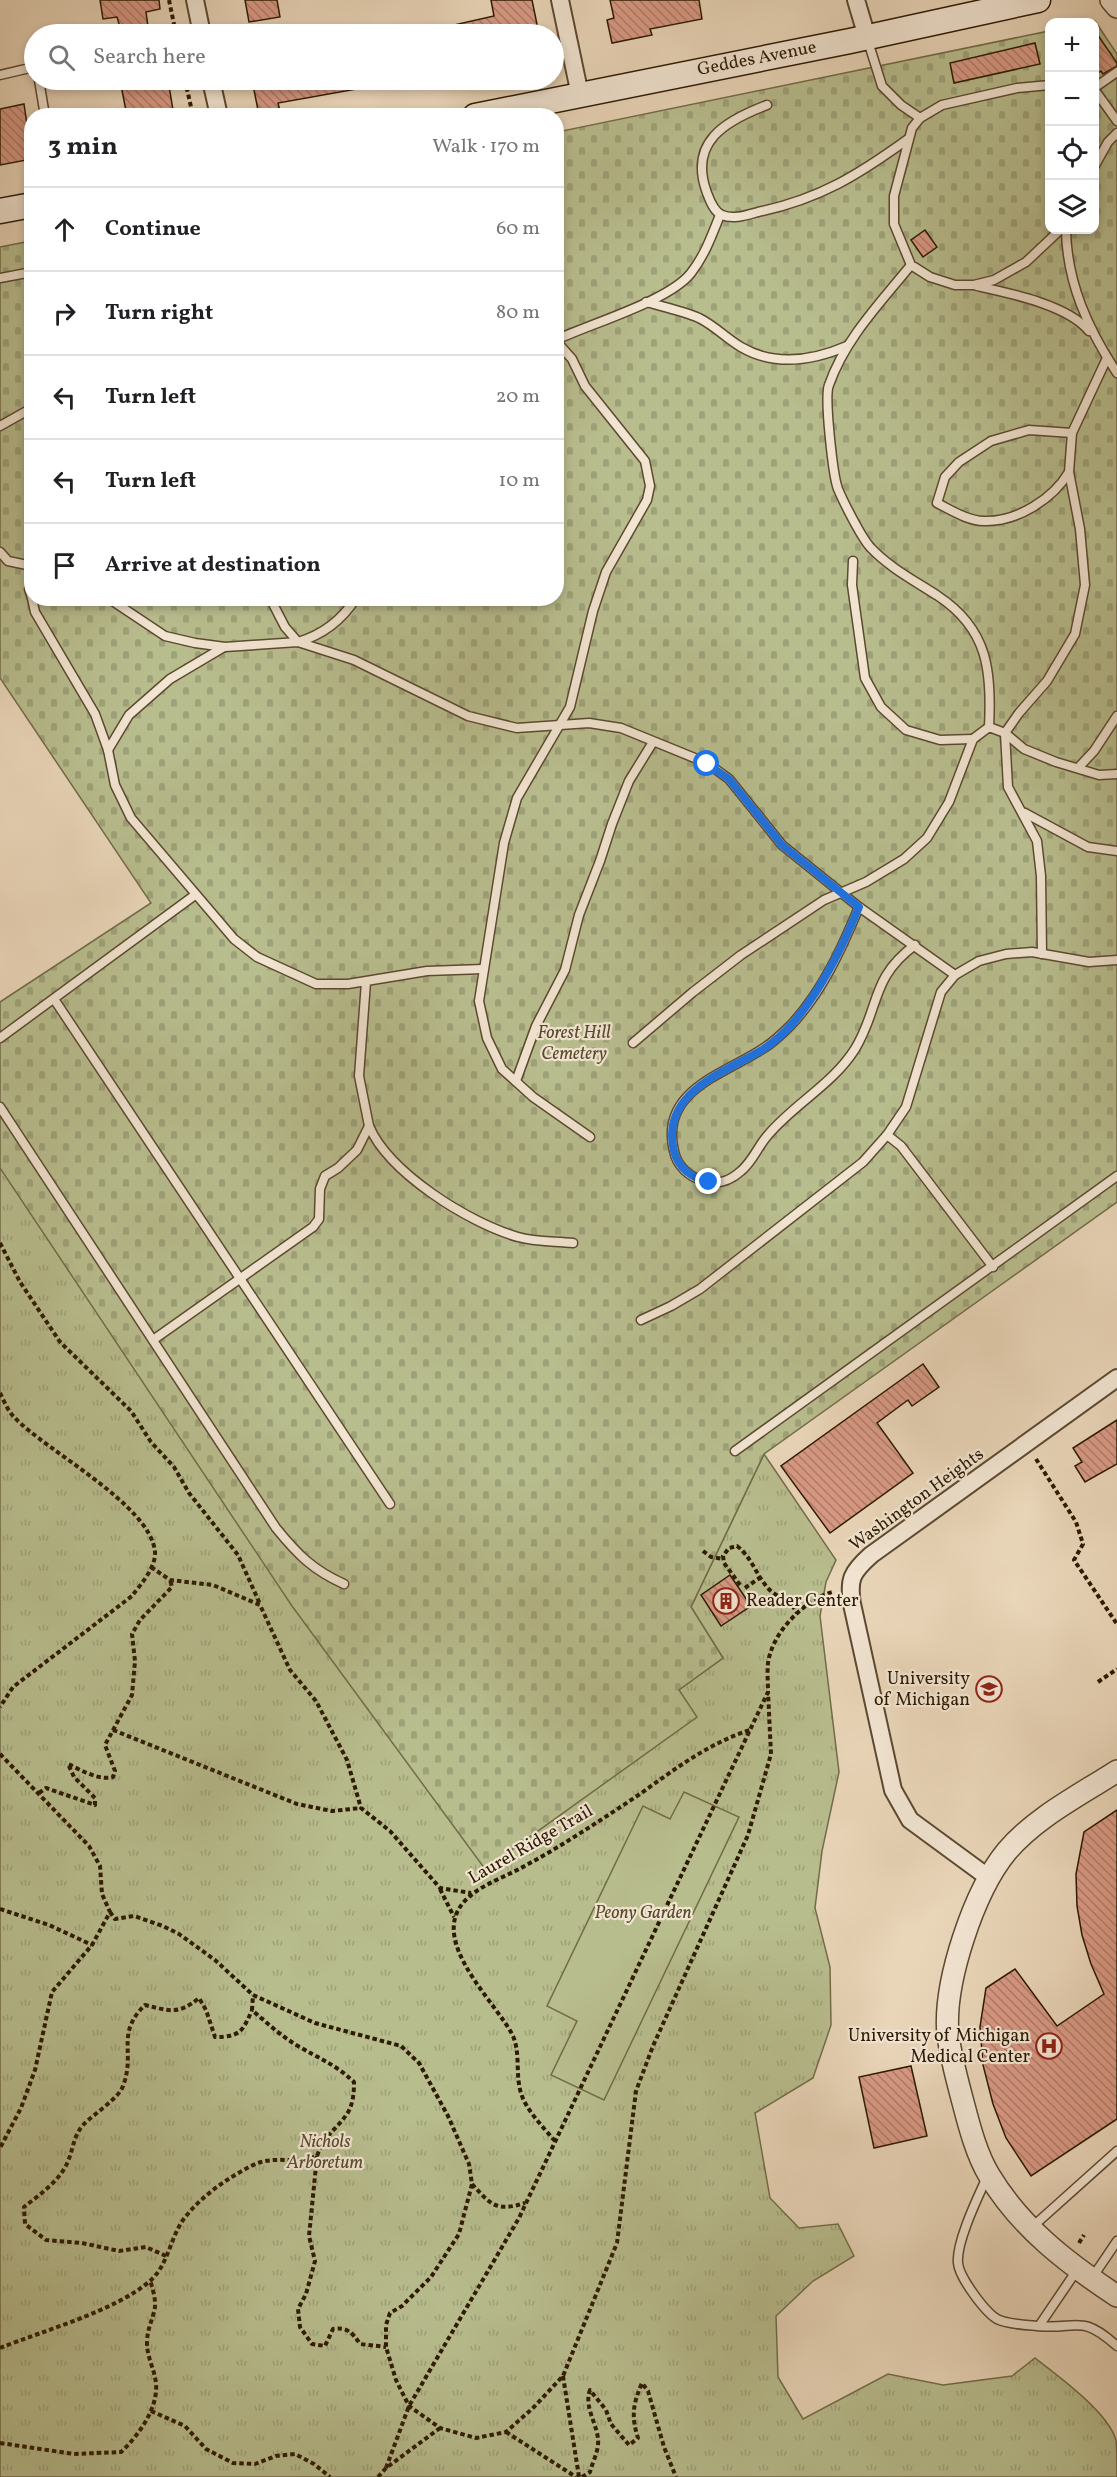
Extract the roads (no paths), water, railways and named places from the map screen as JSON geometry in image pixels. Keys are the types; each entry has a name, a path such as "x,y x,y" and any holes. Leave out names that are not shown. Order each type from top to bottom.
{"main road":[{"name":"Geddes Avenue","path":"516,108 867,38 961,13 1038,0"},
{"path":"0,211 24,206"}],"street":[{"path":"195,0 200,24"},
{"path":"560,0 580,95"},
{"path":"856,0 867,38"},
{"path":"1111,0 1117,7"},
{"path":"213,90 217,108"},
{"name":"Washington Heights","path":"989,1878 910,1820 893,1790 851,1593 851,1578 858,1566 871,1555 1117,1378"},
{"path":"1117,1771 1048,1816 1007,1851 989,1878 965,1931 950,2001 948,2033 970,2129 988,2174 1030,2229 1085,2274 1117,2296"}],"lane":[{"path":"867,38 882,86 901,105 920,118"},
{"path":"0,75 24,69"},
{"path":"1099,86 1117,72"},
{"path":"1045,85 1017,88 942,105 920,118 912,128 894,195 894,224 911,266 930,277 955,285 974,285 994,280 1026,262 1056,234"},
{"path":"41,90 44,108"},
{"path":"1099,95 1117,121"},
{"path":"767,105 726,124 709,142 704,153 702,174 705,189 720,215 736,217 816,196 868,168 909,138"},
{"path":"1099,159 1108,142 1117,133"},
{"path":"564,338 673,289 691,274 706,250 720,215"},
{"path":"1066,234 1068,256 1081,310 1093,336"},
{"path":"633,1043 741,955 824,900 866,882 904,859 927,838 949,802 973,739 989,727 991,691 983,646 962,615 938,596 912,581 870,547 837,487 827,388 847,346 911,266"},
{"path":"0,278 24,274"},
{"path":"974,285 1034,300 1072,317 1084,325 1093,336 1117,373"},
{"path":"646,302 699,318 741,347 764,357 788,360 821,357 847,346"},
{"path":"564,350 572,359 585,386 645,461 650,486 647,500 606,572 593,611 570,707 517,798 504,843 479,1000 487,1038 502,1069 533,1096 590,1137"},
{"path":"1042,954 1041,876 1037,841 1008,787 1005,733 1018,713 1047,681 1075,634 1085,585 1080,529 1069,472 1071,433 1107,358"},
{"path":"0,426 24,412"},
{"path":"1069,472 1060,486 1047,499 1010,516 984,521 968,517 937,502 945,477 959,462 991,441 1029,430 1071,433"},
{"path":"0,552 8,561 24,564"},
{"path":"852,561 852,585 865,678 881,707 906,730 940,740 973,739"},
{"path":"34,606 35,612 94,714 108,750 116,785 131,818 234,939 257,957 316,984 366,982 427,972 483,969"},
{"path":"120,606 165,636 195,643 225,646 298,642 315,637 328,629 349,606"},
{"path":"274,606 285,627 298,642 354,660 468,716 517,728 589,723 621,728 707,764 729,779 782,845 859,907 956,975"},
{"path":"108,750 129,715 170,680 225,646"},
{"path":"1078,768 1094,751 1117,716"},
{"path":"989,727 1005,733 1024,749 1099,775 1117,774"},
{"path":"516,1081 536,1026 565,970 579,915 629,781 653,742"},
{"path":"1023,812 1088,847 1117,851"},
{"path":"0,1038 195,895"},
{"path":"859,907 828,971 793,1023 765,1048 696,1087 679,1106 672,1121 671,1140 676,1160 696,1179 722,1183 734,1178 748,1165 766,1136 845,1063 862,1036 884,977 902,954 915,945"},
{"path":"641,1320 672,1306 700,1289 863,1162 887,1135 906,1107 941,992 956,975 979,961 1006,954 1042,954 1089,962 1117,960"},
{"path":"366,982 359,1076 369,1126 378,1144 429,1190 461,1213 497,1230 521,1238 573,1242"},
{"path":"54,999 390,1504"},
{"path":"0,1107 276,1528 298,1555 320,1573 344,1584"},
{"path":"153,1340 316,1224 319,1219 320,1189 325,1176 338,1168 357,1150 369,1126"},
{"path":"887,1135 901,1146 993,1267"},
{"path":"735,1452 1117,1176"},
{"path":"1030,2229 1117,2151"},
{"path":"988,2174 965,2227 957,2264 974,2297 997,2320 1039,2326 1078,2323 1099,2330 1117,2346"},
{"path":"1039,2326 1117,2241"}],"place":[{"name":"Reader Center","path":"726,1601"},
{"name":"University of Michigan","path":"989,1689"},
{"name":"University of Michigan Medical Center","path":"1049,2046"}],"park label":[{"name":"Forest Hill Cemetery","path":"574,1043"},
{"name":"Peony Garden","path":"643,1913"},
{"name":"Nichols Arboretum","path":"325,2152"}]}
